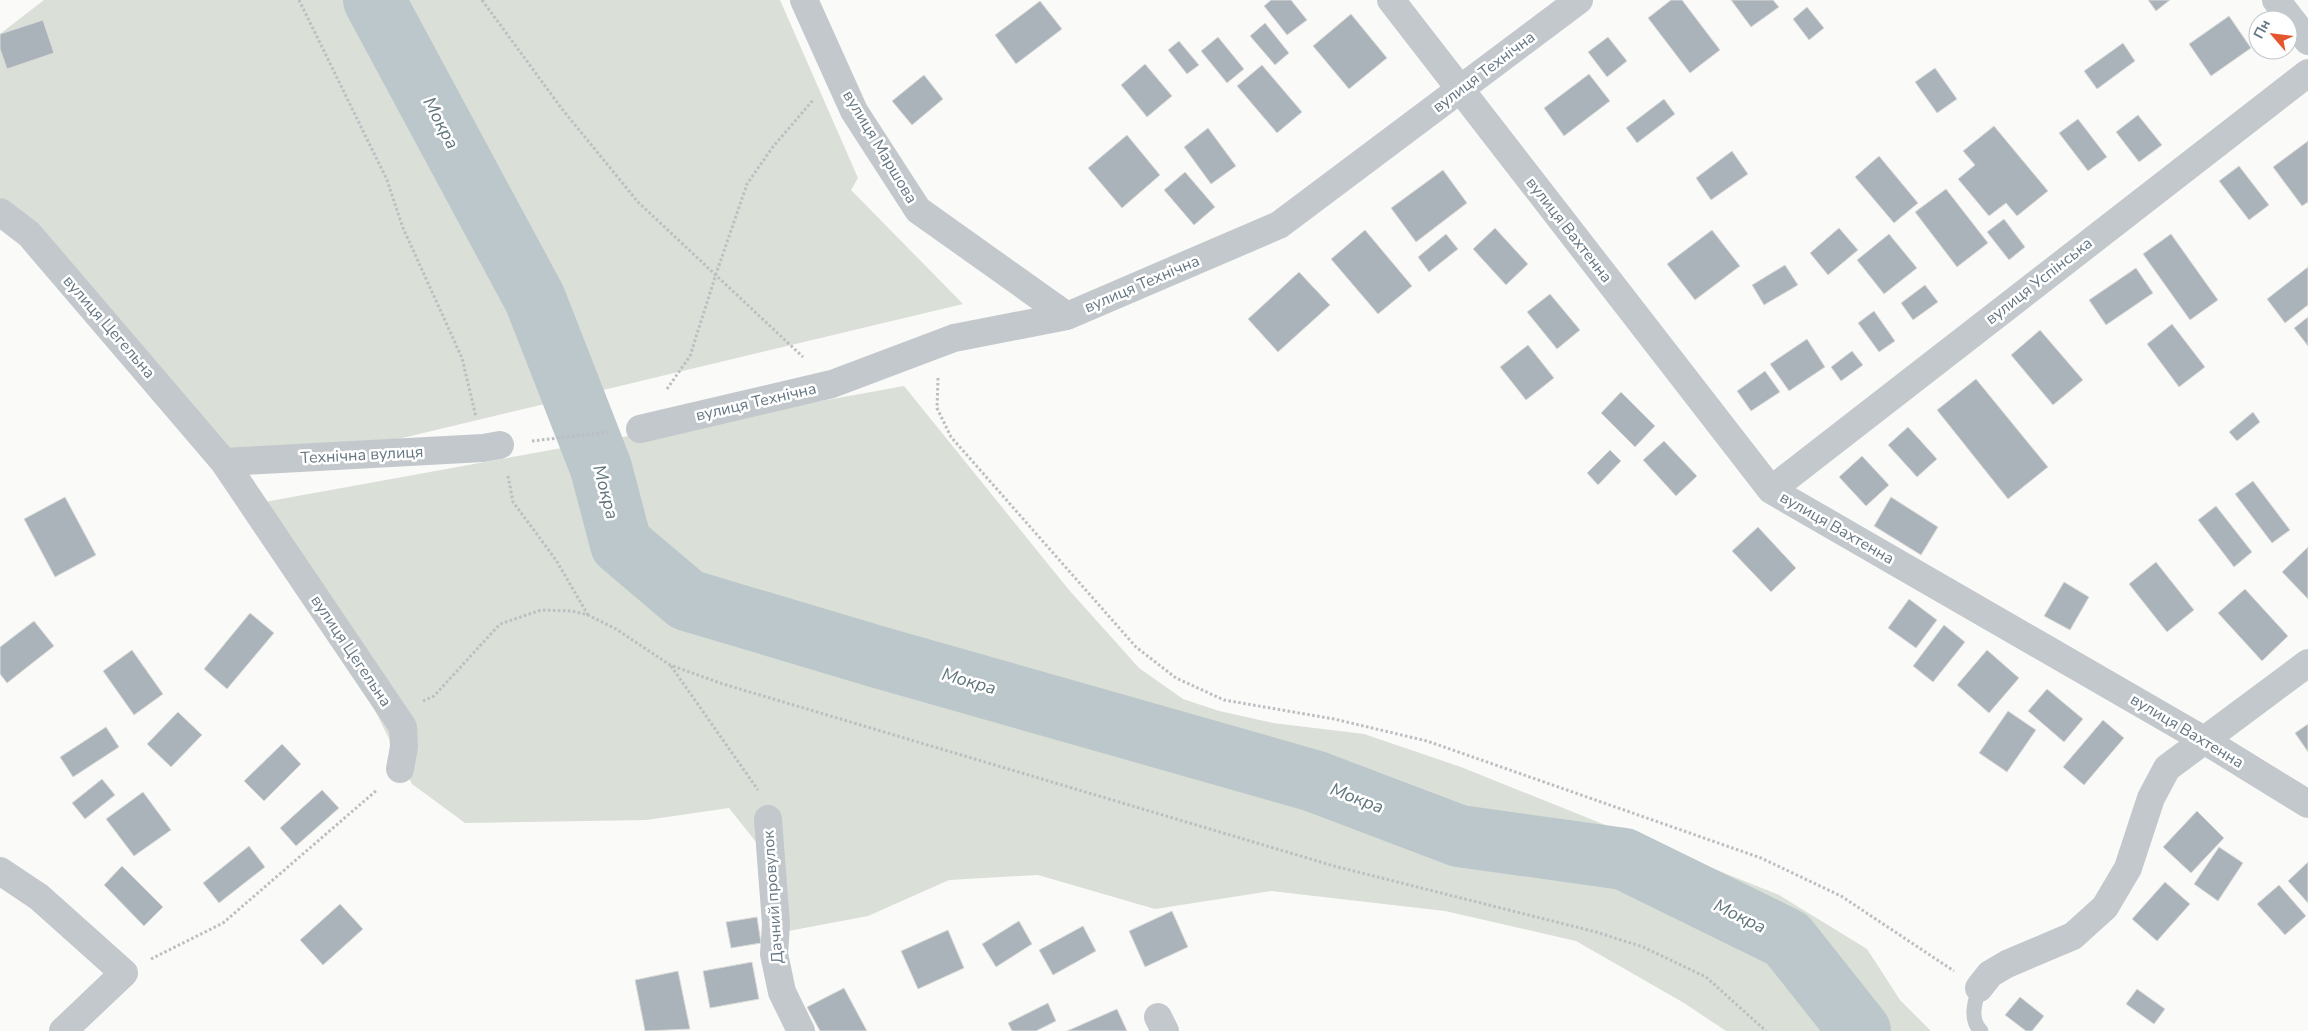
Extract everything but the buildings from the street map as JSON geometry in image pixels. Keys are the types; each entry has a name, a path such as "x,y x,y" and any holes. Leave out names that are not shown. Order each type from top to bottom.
{"street":[{"name":"вулиця Маршова","path":"804,0 854,112 918,210 1067,316"},
{"name":"вулиця Вахтенна","path":"1391,0 1771,490 2204,740 2308,804"},
{"name":"вулиця Технічна","path":"630,430 832,384 954,338 1067,316 1279,225 1579,0"},
{"path":"2276,0 2308,41"},
{"name":"вулиця Успінська","path":"1771,490 2308,72"},
{"name":"вулиця Цегельна","path":"0,212 29,234 224,462 403,727 404,747 400,769"},
{"name":"Технічна вулиця","path":"224,462 491,447"},
{"path":"1979,988 1990,974 2007,964 2073,936 2105,907 2128,868 2151,798 2167,768 2308,663"},
{"name":"Дачний провулок","path":"768,819 776,924 774,954 782,992 801,1031"},
{"path":"0,871 39,897 124,973 63,1031"}],"lane":[{"path":"1979,988 1973,1009 1976,1027 1981,1031"}],"path":[{"path":"299,0 387,180 403,228 462,358 491,447 509,477 513,502 556,560 588,615"},
{"path":"482,0 562,109 638,202 832,384"},
{"path":"526,442 630,430 690,356 747,184 772,148 836,72"},
{"path":"954,338 938,371 937,408 951,437 1136,647 1176,678 1224,700 1334,719 1427,741 1761,858 1841,896 1979,988"},
{"path":"386,702 410,706 434,696 500,624 541,610 572,611 588,615 616,629 670,665 733,687 1334,866 1596,932 1643,947 1706,977 1766,1031"},
{"path":"670,665 758,789 768,819"},
{"path":"124,973 223,923 400,769"}],"shaded area":[{"path":"44,0 780,0 858,178 851,190 963,304 244,476 0,197 0,34"},
{"path":"904,386 1069,590 1139,668 1183,699 1219,711 1273,723 1364,734 1461,767 1779,895 1867,949 1900,1000 1931,1031 1726,1031 1684,1003 1576,941 1445,911 1271,891 1155,909 1038,875 949,880 868,916 783,932 760,847 729,808 646,820 465,823 412,784 294,550 259,503"}],"waterway":[{"name":"Мокра","path":"374,0 535,299 601,468 621,544 687,600 878,657 1314,781 1459,836 1624,859 1787,939 1860,1031"}]}
